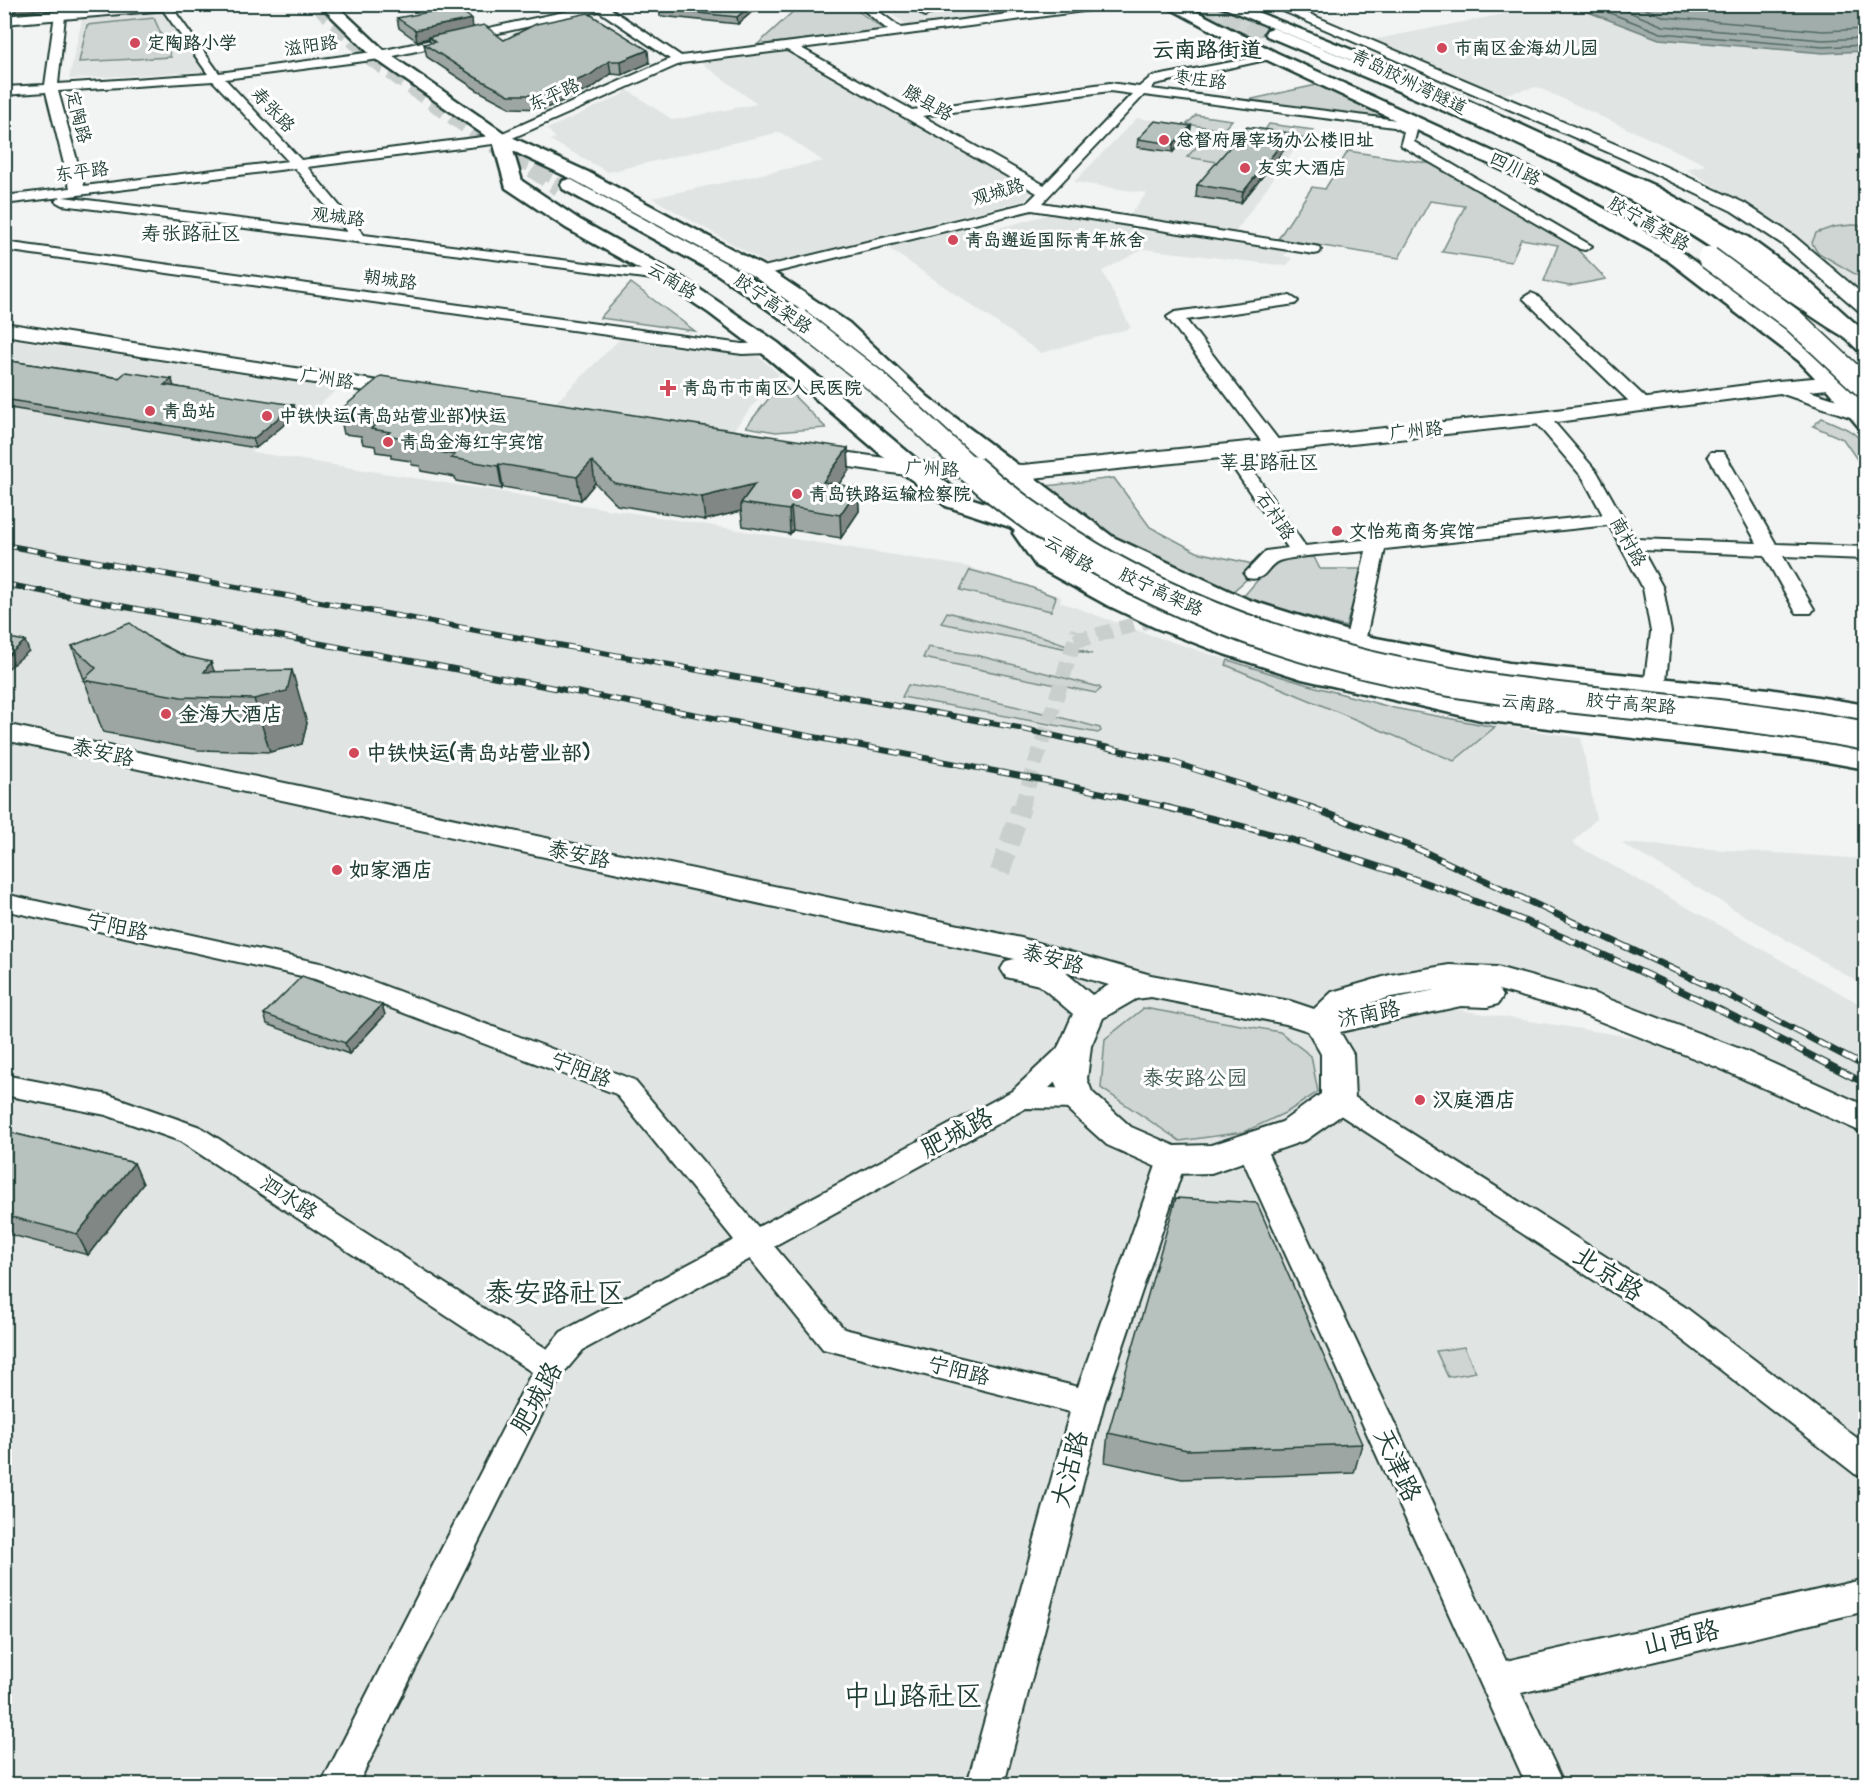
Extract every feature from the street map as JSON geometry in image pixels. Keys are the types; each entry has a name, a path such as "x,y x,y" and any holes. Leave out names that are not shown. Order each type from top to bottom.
{"main road":[{"name":"云南路","path":"326,4 380,55 501,139 581,176 760,272 841,328 920,402 1104,542 1239,606 1355,642 1509,672 1769,698 1866,714"},
{"name":"四川路","path":"1169,4 1405,122 1537,179 1673,255 1807,356 1862,417"},
{"name":"四川路","path":"1222,4 1386,69 1646,189 1742,242 1800,284 1862,334"},
{"name":"青岛胶州湾隧道","path":"1535,164 1269,34 1472,117 1627,192 1734,252 1818,313 1862,334"},
{"path":"1440,94 1508,118 1695,202 1764,244 1821,284 1862,334"},
{"name":"云南路","path":"501,139 513,184 573,224 668,277 771,348 913,470 955,501 1019,522 1111,580 1218,625 1288,651 1368,673 1475,697 1755,730 1866,750"},
{"name":"胶宁高架路","path":"1535,164 1638,216 1709,258 1793,320 1866,388"},
{"name":"胶宁高架路","path":"941,471 864,398 787,334 728,294 608,223 564,186 724,270 798,320 874,380 955,458 1027,516 1076,549 1129,579 1218,618 1332,655 1424,676 1540,695 1769,719 1866,736"},
{"path":"941,471 1019,522 1045,560 1115,598 1166,622 1234,648 1312,673 1481,711 1550,721 1811,750 1866,760"}],"street":[{"path":"4,20 190,4"},
{"name":"滋阳路","path":"4,91 216,77 380,55 599,6 618,4"},
{"path":"861,4 900,33"},
{"path":"913,4 926,14"},
{"name":"东平路","path":"4,200 501,139 679,60 1114,4"},
{"path":"1280,8 1316,4"},
{"name":"寿张路","path":"164,6 216,77 298,164 361,240"},
{"path":"599,6 679,60"},
{"path":"1280,8 1630,156 1738,207 1788,240 1866,307"},
{"name":"定陶路","path":"59,16 51,88 78,191"},
{"name":"滕县路","path":"791,47 1046,192"},
{"name":"观城路","path":"760,272 1032,206 1151,81 1271,56"},
{"name":"枣庄路","path":"912,114 1110,87 1405,122"},
{"path":"1405,122 1411,130 1407,143 1586,246"},
{"name":"观城路","path":"4,190 28,197 668,277"},
{"path":"1032,206 1314,250"},
{"name":"朝城路","path":"4,246 742,349 771,348"},
{"path":"1531,298 1643,405"},
{"path":"1274,446 1174,317 1290,301"},
{"name":"广州路","path":"4,329 429,395"},
{"name":"广州路","path":"789,451 913,470 1023,472 1541,418 1831,381 1866,380"},
{"path":"1778,387 1862,417"},
{"name":"南村路","path":"1541,418 1591,476 1653,588 1660,629 1652,719"},
{"name":"石村路","path":"1230,450 1300,552"},
{"path":"1717,456 1804,609"},
{"path":"1254,574 1273,555 1615,519"},
{"path":"1355,642 1377,544"},
{"path":"1628,544 1866,553"},
{"name":"泰安路","path":"7,741 1021,949 1151,986 1290,1013 1319,1023"},
{"name":"泰安路","path":"7,741 1049,976 1090,1011"},
{"name":"宁阳路","path":"4,902 320,971 625,1087 834,1340 1088,1403"},
{"name":"济南路","path":"1319,1023 1343,1000 1390,986 1449,976 1497,978 1605,1010 1731,1059 1866,1121"},
{"path":"1151,986 1129,988 1090,1011 1075,1046 1070,1079 1078,1099 1119,1136 1172,1160 1211,1159 1294,1131 1338,1100 1337,1054 1319,1023"},
{"name":"济南路","path":"1319,1023 1363,1017 1461,994 1493,996 1580,1019 1721,1077 1866,1144"},
{"name":"肥城路","path":"339,1785 550,1368 572,1341 1022,1098 1066,1056 1090,1011"},
{"name":"泗水路","path":"4,1085 109,1105 190,1134 550,1368"},
{"name":"肥城路","path":"1022,1098 1078,1099"},
{"name":"北京路","path":"1338,1100 1674,1316 1866,1464"},
{"name":"天津路","path":"1250,1145 1545,1785"},
{"name":"大沽路","path":"986,1785 1088,1403 1172,1160"},
{"name":"山西路","path":"1496,1681 1866,1595"}],"shaded area":[{"path":"1560,4 1823,53 1865,51 1865,294 1794,235 1686,169 1707,165 1537,87 1504,94 1372,40"},
{"path":"878,5 1063,5 909,26"},
{"name":"定陶路小学","path":"172,8 211,71 69,79 83,15"},
{"path":"792,52 1033,189 1026,200 768,264 652,198 823,161 780,132 608,172 550,140 556,138 547,129 624,94 626,89 673,120 757,104 699,61"},
{"path":"1137,118 1300,141 1231,238 1290,247 1284,256 1292,258 1287,266 1144,249 1102,271 1131,328 1041,353 887,247 975,227 984,232 1058,212 1126,219 1147,193 1074,182"},
{"name":"青岛市市南区人民医院","path":"622,337 759,357 779,374 733,430 555,403"},
{"path":"4,338 338,389 306,416 297,414 252,452 969,567 1061,597 1060,602 1142,632 1300,684 1393,709 1581,738 1596,819 1572,843 1865,1007 1865,1113 1755,1063 1645,1017 1531,978 1483,972 1428,972 1339,991 1707,1049 1865,1121 1865,1784 5,1784 5,742 217,768 5,725"},
{"path":"1621,843 1865,859 1865,986"}],"green space":[{"path":"800,5 849,5 885,30 757,45"},
{"path":"1182,5 1209,5 1278,31 1252,37"},
{"path":"154,18 171,57 79,62 87,25"},
{"path":"1321,84 1389,117 1381,119 1243,101"},
{"path":"1196,115 1232,120 1223,130 1187,124"},
{"path":"1269,124 1314,130 1307,139 1263,133"},
{"path":"1210,133 1245,138 1223,163 1187,157"},
{"path":"1348,151 1434,164 1575,247 1606,279 1569,286 1544,281 1558,245 1521,239 1511,262 1442,252 1465,206 1430,201 1399,258 1278,239 1312,187 1325,189"},
{"path":"1865,226 1865,280 1817,252 1812,243 1816,233 1833,227"},
{"path":"631,283 695,331 600,318"},
{"path":"781,383 826,428 776,432 746,427"},
{"path":"1822,418 1850,431 1861,441 1865,471 1843,439 1813,426"},
{"path":"1114,478 1150,527 1197,552 1262,566 1232,592 1110,537 1046,486"},
{"path":"1314,557 1320,569 1362,569 1346,627 1242,598 1276,559"},
{"path":"970,570 1025,585 1056,597 1051,611 960,590"},
{"path":"947,612 1044,637 1092,654 941,623"},
{"path":"928,647 980,656 1101,689 1096,693 923,658"},
{"path":"1228,660 1394,708 1495,727 1454,761 1226,665"},
{"path":"908,685 1028,709 1100,728 1101,731 1098,733 902,697"},
{"name":"泰安路公园","path":"1144,1008 1280,1032 1311,1056 1318,1092 1287,1112 1244,1132 1180,1141 1101,1088 1105,1039"},
{"path":"1464,1347 1476,1372 1448,1377 1436,1351"}],"water":[{"path":"1579,4 1865,5 1865,51 1823,53 1659,39 1575,7"}],"building":[{"path":"659,4 752,4 737,17 659,9"},
{"path":"456,7 472,19 415,30 397,18"},
{"path":"588,13 648,50 621,61 609,61 590,75 542,95 509,95 475,77 424,44 435,42 429,37 484,25 504,40 536,24"},
{"path":"1155,121 1191,126 1173,144 1138,139"},
{"name":"友实大酒店","path":"1247,127 1290,133 1243,192 1197,185"},
{"name":"青岛站","path":"4,360 119,378 126,372 172,379 164,385 294,405 253,439 4,399"},
{"path":"381,376 848,448 823,482 858,488 840,515 791,507 789,510 741,503 755,484 702,497 614,483 592,461 577,477 451,458 455,455 416,448 421,444 407,442 410,439 386,435 390,432 371,429 376,424 358,421 364,415 339,411"},
{"path":"130,623 153,640 184,656 211,662 204,672 292,670 287,691 254,699 181,697 83,680 96,668 72,646"},
{"path":"4,637 25,641 4,659"},
{"path":"302,976 382,1005 345,1043 264,1014"},
{"path":"4,1131 134,1163 77,1234 4,1215"},
{"path":"1176,1198 1257,1203 1362,1444 1187,1450 1108,1433"}],"tunnel":[{"path":"318,4 372,58 489,142 570,185"},
{"path":"1201,4 1273,33"},
{"path":"512,155 559,188"},
{"path":"1075,641 1166,616"},
{"path":"1021,808 1078,630"},
{"path":"1000,872 1021,807"}],"railway":[{"path":"4,545 1019,728 1172,762 1314,808"},
{"path":"4,584 1047,781 1171,808"},
{"path":"1164,807 1332,852 1415,879 1497,910 1591,949 1684,992 1866,1084"},
{"path":"1310,807 1420,850 1732,997 1866,1067"}],"place":[{"name":"定陶路小学","path":"135,43"},
{"name":"市南区金海幼儿园","path":"1442,48"},
{"name":"总督府屠宰场办公楼旧址","path":"1164,140"},
{"name":"友实大酒店","path":"1245,168"},
{"name":"青岛邂逅国际青年旅舍","path":"953,240"},
{"name":"青岛市市南区人民医院","path":"668,388"},
{"name":"青岛站","path":"150,411"},
{"name":"中铁快运(青岛站营业部)快运","path":"267,416"},
{"name":"青岛金海红宇宾馆","path":"388,442"},
{"name":"青岛铁路运输检察院","path":"797,494"},
{"name":"文怡苑商务宾馆","path":"1337,531"},
{"name":"金海大酒店","path":"166,714"},
{"name":"中铁快运(青岛站营业部)","path":"354,753"},
{"name":"如家酒店","path":"337,870"},
{"name":"汉庭酒店","path":"1420,1100"}],"district":[{"name":"云南路街道","path":"1207,50"},
{"name":"寿张路社区","path":"191,234"},
{"name":"莘县路社区","path":"1269,463"},
{"name":"泰安路社区","path":"555,1293"},
{"name":"中山路社区","path":"913,1696"}]}
